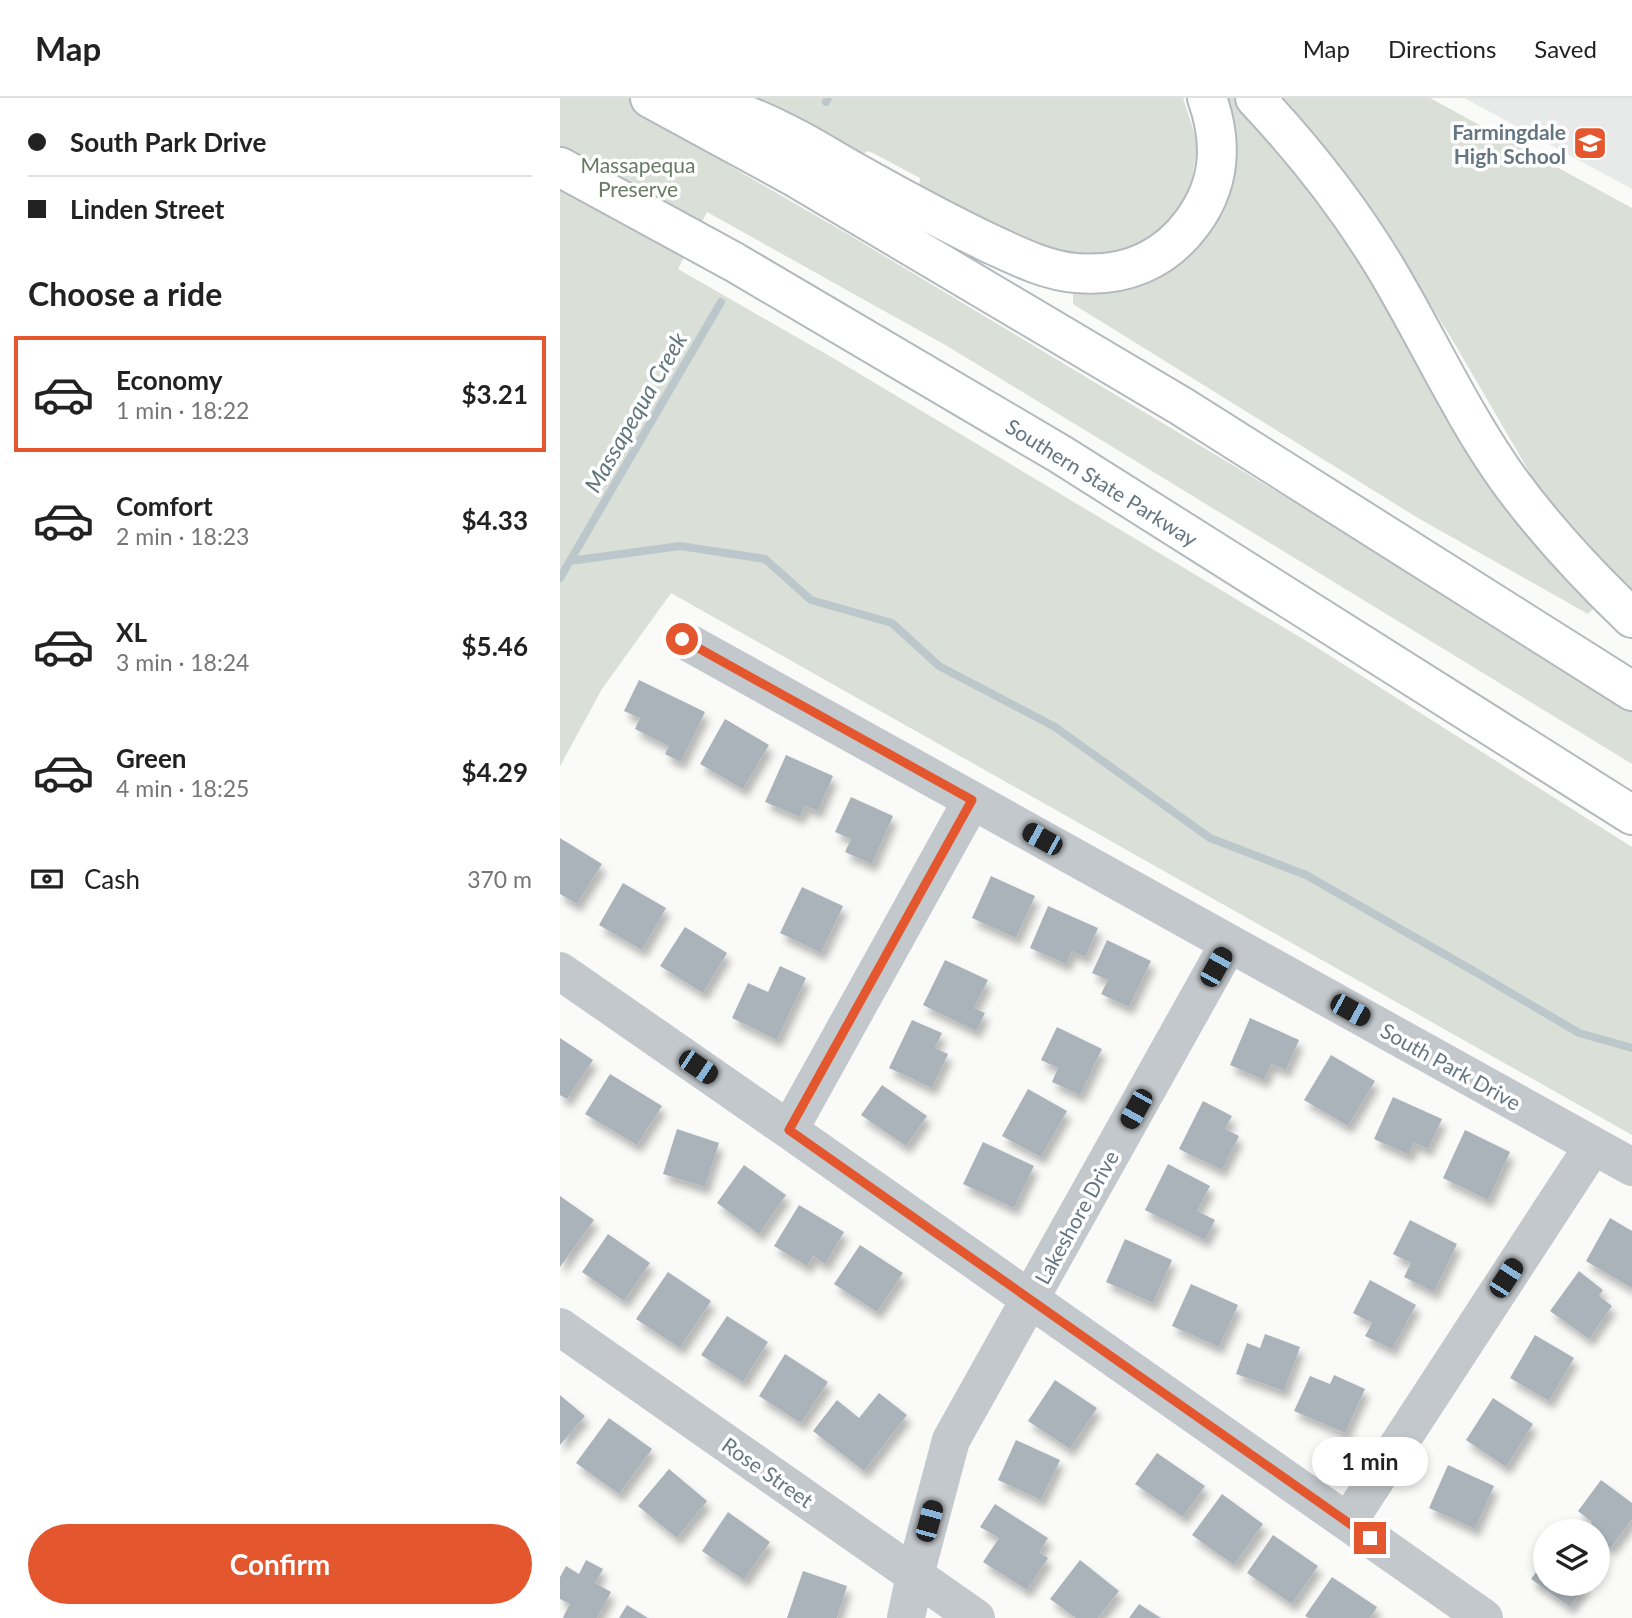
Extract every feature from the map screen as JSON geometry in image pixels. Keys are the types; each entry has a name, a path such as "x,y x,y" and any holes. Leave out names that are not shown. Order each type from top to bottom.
{"highway":[{"path":"650,98 793,176 1181,406 1632,691"},
{"path":"703,98 781,131 919,208 1015,254 1052,268 1095,274 1134,268 1152,259 1183,235 1195,219 1213,182 1217,161 1214,118 1208,98"},
{"path":"1255,98 1314,167 1384,265 1480,435 1508,478 1580,568 1632,618"},
{"name":"Southern State Parkway","path":"560,167 734,262 1060,454 1632,815"}],"street":[{"name":"South Park Drive","path":"682,639 1632,1167"},
{"path":"789,1130 972,800"},
{"name":"Lakeshore Drive","path":"906,1618 951,1440 1229,943"},
{"path":"561,972 1484,1618"},
{"path":"1348,1522 1593,1146"},
{"name":"Rose Street","path":"560,1327 976,1618"}],"shaded area":[{"name":"Farmingdale High School","path":"1464,98 1632,98 1632,189"}],"green space":[{"name":"Massapequa Preserve","path":"560,98 1183,98 1198,144 1189,195 1157,237 1095,259 1036,244 919,189 920,178 869,151 857,156 760,105 730,166 1632,705 1632,764 947,346 707,212 678,269 833,358 1313,645 1632,847 1632,1135 671,593 602,689 560,766"},
{"path":"1220,98 1235,98 1323,206 1596,606 1588,614 1418,518 1073,304 1073,288 1215,218 1236,154"},
{"path":"1277,98 1430,98 1632,208 1632,592 1545,499 1379,221"}],"building":[{"path":"639,680 705,712 681,762 665,754 669,746 635,729 640,718 624,711"},
{"path":"725,719 769,745 743,789 700,764"},
{"path":"786,755 833,776 818,811 805,806 800,817 765,802"},
{"path":"851,797 893,816 872,864 845,852 851,839 835,832"},
{"path":"560,838 602,864 577,904 560,894"},
{"path":"991,876 1035,896 1016,938 972,918"},
{"path":"623,883 666,908 642,950 599,925"},
{"path":"802,887 843,906 821,953 780,933"},
{"path":"1048,906 1098,928 1085,957 1072,951 1066,964 1030,948"},
{"path":"685,927 727,953 703,993 660,966"},
{"path":"1107,940 1151,961 1129,1007 1101,994 1108,980 1092,973"},
{"path":"945,960 988,980 974,1008 985,1013 976,1031 923,1005"},
{"path":"780,966 806,978 777,1040 732,1018 748,983 768,992"},
{"path":"1250,1018 1299,1040 1286,1070 1271,1064 1264,1080 1230,1065"},
{"path":"912,1020 942,1033 935,1048 948,1054 932,1088 889,1068"},
{"path":"1057,1027 1102,1049 1080,1095 1052,1082 1058,1068 1041,1060"},
{"path":"560,1038 593,1060 567,1099 560,1095"},
{"path":"1331,1055 1375,1081 1348,1126 1304,1100"},
{"path":"610,1074 662,1106 637,1145 585,1114"},
{"path":"882,1085 927,1116 906,1146 861,1115"},
{"path":"1028,1089 1067,1111 1041,1157 1002,1136"},
{"path":"1393,1097 1442,1119 1428,1149 1414,1143 1409,1155 1374,1139"},
{"path":"1203,1101 1232,1116 1225,1129 1239,1136 1222,1170 1179,1149"},
{"path":"677,1129 719,1143 705,1187 663,1174"},
{"path":"1465,1130 1510,1152 1488,1200 1443,1178"},
{"path":"983,1142 1034,1166 1014,1208 963,1184"},
{"path":"1168,1164 1210,1186 1197,1211 1215,1220 1205,1240 1145,1210"},
{"path":"744,1165 786,1195 759,1234 717,1203"},
{"path":"560,1196 594,1220 560,1267"},
{"path":"799,1205 844,1232 825,1264 813,1256 807,1266 774,1246"},
{"path":"1610,1218 1632,1231 1632,1288 1586,1261"},
{"path":"1410,1220 1457,1244 1434,1292 1404,1277 1411,1263 1393,1254"},
{"path":"608,1234 650,1263 624,1301 582,1272"},
{"path":"1125,1239 1172,1260 1153,1303 1106,1282"},
{"path":"860,1245 903,1273 877,1312 834,1284"},
{"path":"1579,1271 1603,1290 1599,1296 1612,1306 1589,1339 1550,1311"},
{"path":"668,1272 711,1301 680,1348 636,1319"},
{"path":"1370,1280 1416,1305 1392,1349 1365,1336 1372,1323 1353,1313"},
{"path":"1191,1284 1238,1305 1219,1347 1172,1326"},
{"path":"727,1316 768,1342 743,1382 701,1355"},
{"path":"1265,1334 1300,1347 1284,1391 1236,1374 1247,1343 1260,1348"},
{"path":"1535,1335 1574,1358 1549,1401 1510,1378"},
{"path":"785,1354 828,1382 801,1423 759,1396"},
{"path":"1334,1375 1365,1389 1345,1433 1294,1411 1310,1376 1330,1384"},
{"path":"1055,1380 1097,1408 1070,1449 1028,1421"},
{"path":"879,1393 907,1415 864,1471 813,1431 837,1400 859,1418"},
{"path":"560,1395 585,1416 560,1445"},
{"path":"1493,1398 1533,1424 1506,1467 1466,1440"},
{"path":"609,1418 652,1449 619,1494 576,1463"},
{"path":"1016,1440 1060,1460 1041,1500 998,1480"},
{"path":"1157,1453 1205,1486 1183,1517 1135,1484"},
{"path":"1448,1465 1494,1486 1475,1529 1429,1508"},
{"path":"669,1469 707,1501 677,1538 638,1506"},
{"path":"1601,1480 1632,1503 1632,1519 1611,1548 1610,1519 1588,1519 1578,1511"},
{"path":"1222,1494 1263,1524 1234,1565 1192,1535"},
{"path":"995,1504 1048,1538 1039,1552 1048,1558 1027,1590 983,1562 999,1538 980,1527"},
{"path":"728,1512 770,1542 744,1580 702,1551"},
{"path":"1273,1535 1318,1566 1292,1604 1247,1573"},
{"path":"586,1560 603,1569 595,1583 611,1592 597,1618 564,1618 570,1604 560,1599 560,1577 566,1566 579,1574"},
{"path":"1080,1560 1119,1591 1098,1618 1076,1618 1050,1599"},
{"path":"803,1571 847,1586 837,1618 787,1618"},
{"path":"1332,1577 1377,1607 1370,1618 1305,1616"},
{"path":"1555,1596 1578,1596 1570,1607"},
{"path":"1139,1604 1161,1618 1129,1618"},
{"path":"627,1605 648,1618 619,1618"}],"waterway":[{"name":"Massapequa Creek","path":"826,102 828,98"},
{"name":"Massapequa Creek","path":"560,578 721,302"},
{"path":"570,561 680,546 765,559 811,600 892,623 939,666 1055,727 1210,838 1306,875 1579,1033 1632,1048"}],"place":[{"name":"Farmingdale High School","path":"1590,143"}],"route":[{"path":"682,639 972,800 789,1130 1370,1538"}]}
